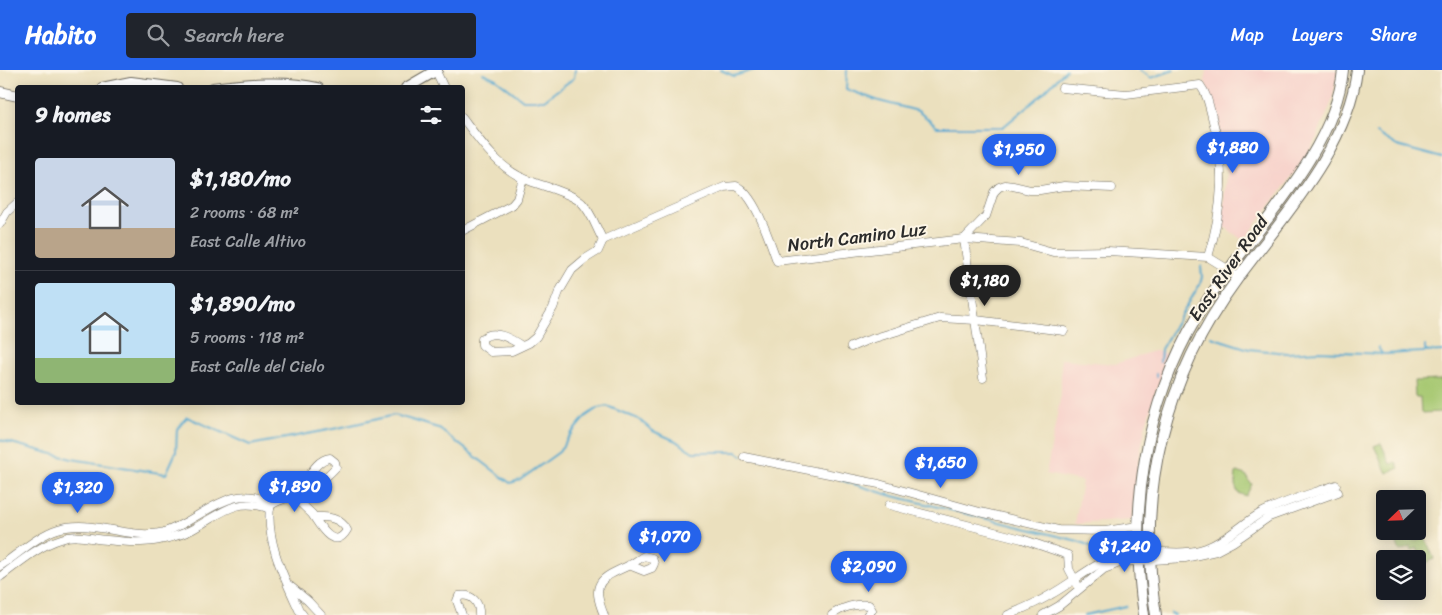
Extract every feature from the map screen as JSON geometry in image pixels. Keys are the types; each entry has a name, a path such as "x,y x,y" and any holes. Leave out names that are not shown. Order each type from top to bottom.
{"main road":[{"name":"East River Road","path":"1144,615 1138,556 1140,485 1152,422 1167,378 1198,314 1290,187 1322,138 1338,96 1343,70"},
{"name":"East River Road","path":"1156,615 1150,556 1154,471 1169,413 1189,360 1204,328 1238,278 1270,237 1324,161 1347,109 1356,81 1357,70"},
{"path":"411,85 436,71"},
{"path":"116,85 131,82 150,85"},
{"path":"243,85 307,85"},
{"path":"0,92 15,95"}],"street":[{"path":"436,71 443,85"},
{"path":"1062,88 1126,94 1200,85 1205,92 1221,159 1222,183 1216,229 1208,257"},
{"path":"465,121 491,154 509,170 523,178 574,198 583,204 590,213 603,240 598,251 572,270 542,328 536,337 522,346"},
{"path":"465,229 512,205 523,178"},
{"path":"983,378 964,239 986,216 994,192 999,187 1005,185 1030,190 1073,186 1112,188"},
{"name":"North Camino Luz","path":"603,240 730,186 736,186 746,193 768,237 777,261 964,239 1022,243 1053,252 1108,251 1208,257 1238,278"},
{"path":"0,224 7,212 15,205"},
{"path":"851,346 940,318 976,320 1064,331"},
{"path":"744,457 878,484 980,512 1058,530 1105,531 1138,526"},
{"path":"0,577 38,549 61,538 83,536 107,540 156,541 193,530 200,524 232,507 244,504 271,507 315,485 336,467 333,460 326,458 310,474 295,494"},
{"path":"1008,615 1049,596 1102,563 1122,554 1150,556 1193,552 1206,548 1231,535 1268,510 1337,488"},
{"path":"295,494 314,517"},
{"path":"0,566 33,542 57,529 83,525 140,533 160,532 180,526 211,506 244,496 259,497 271,507"},
{"path":"890,505 1022,539 1068,555 1069,569 1081,590"},
{"path":"271,507 270,527 279,565 303,615"},
{"path":"1043,615 1081,590 1104,569 1138,556"},
{"path":"604,615 599,603 599,585 603,578 630,565"},
{"path":"288,584 321,615"},
{"path":"462,615 456,601 459,596 465,594 477,602 479,615"},
{"path":"832,615 846,608 862,604 869,605 872,610 867,615"}],"shaded area":[{"path":"1207,70 1338,70 1332,101 1317,137 1303,161 1244,241 1222,225 1226,174 1223,153 1205,81"},
{"path":"1156,350 1171,356 1157,388 1146,424 1138,464 1132,520 1075,524 1082,481 1046,474 1061,394 1061,359 1115,364"}],"green space":[{"path":"1442,380 1442,412 1421,413 1420,397 1415,397 1414,381"},
{"path":"1381,443 1390,464 1396,462 1399,468 1387,473 1374,446"},
{"path":"1236,473 1247,476 1252,484 1246,496 1238,493 1235,485"},
{"path":"1426,539 1434,559 1426,563 1426,550 1418,550 1417,548 1412,550 1410,547 1400,550 1396,540"}],"waterway":[{"path":"483,73 496,79 523,100 544,100 574,78 575,70"},
{"path":"721,70 734,76 754,70"},
{"path":"847,70 846,89 879,101 918,111 937,127 1003,127 1039,97 1066,70"},
{"path":"1140,70 1151,78 1174,70"},
{"path":"1376,133 1397,146 1442,158"},
{"path":"1160,362 1161,349 1200,284 1202,277 1201,266"},
{"path":"1211,337 1249,349 1287,353 1319,351 1385,354 1442,351"},
{"path":"1425,346 1425,350 1428,352"},
{"path":"1378,347 1382,354"},
{"path":"0,440 72,459 166,474 176,452 177,429 187,417 250,445 395,415 438,428 510,483 520,480 559,452 586,416 598,408 607,406 638,419 653,431 676,441 693,452 737,452 742,456"},
{"path":"841,480 889,495 1078,541 1100,552"},
{"path":"1085,615 1126,606"},
{"path":"1171,613 1175,615"}]}
